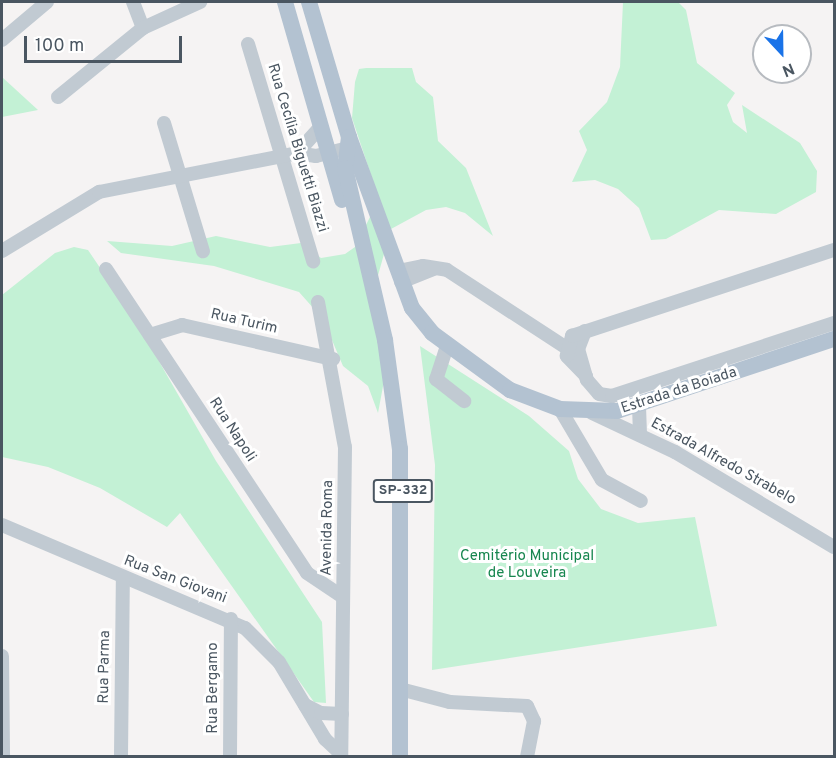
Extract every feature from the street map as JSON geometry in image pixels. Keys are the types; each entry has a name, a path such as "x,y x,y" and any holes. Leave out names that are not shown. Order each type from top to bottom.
{"main road":[{"name":"SP-332","path":"285,2 325,153 357,231"},
{"name":"SP-332","path":"309,2 351,148 348,190 385,340 397,421 403,535 400,756"},
{"path":"305,78 328,70"},
{"path":"315,110 351,148"},
{"name":"Estrada da Boiada","path":"351,148 374,196 399,277 418,319 447,346 510,390 560,409 591,413 639,406 834,339"},
{"path":"348,190 362,185 374,196"}],"street":[{"path":"2,40 47,2"},
{"path":"133,2 143,28"},
{"path":"58,97 143,28 200,2"},
{"name":"Rua Cecília Biguetti Biazzi","path":"248,44 290,154 313,261"},
{"path":"164,123 203,251"},
{"path":"290,154 318,130"},
{"path":"2,251 91,196 290,154 325,153 351,148"},
{"path":"565,347 572,336 585,331 834,250"},
{"path":"399,277 439,267 565,347 598,394 612,396 834,323"},
{"name":"Rua Napoli","path":"106,269 307,573 343,597"},
{"name":"Avenida Roma","path":"318,302 333,359 345,447 341,755"},
{"name":"Rua Turim","path":"150,335 182,325 333,359"},
{"path":"585,331 578,349 586,376"},
{"path":"447,346 436,379 464,401"},
{"path":"639,406 640,435"},
{"path":"560,409 602,480 641,501"},
{"name":"Estrada Alfredo Strabelo","path":"591,413 640,435 834,548"},
{"name":"Rua San Giovani","path":"2,525 123,578 231,619 266,646 306,705 325,739 341,755"},
{"name":"Rua Parma","path":"121,756 123,578"},
{"name":"Rua Bergamo","path":"230,756 231,619"},
{"path":"2,656 3,756"},
{"path":"400,689 450,702 527,706 534,721 527,756"},
{"path":"306,705 321,713 342,714"}],"green space":[{"path":"623,2 678,2 686,10 697,63 735,93 727,105 733,122 747,133 742,105 800,143 817,171 816,192 776,214 719,210 666,239 651,240 639,208 618,189 595,180 572,182 587,150 579,131 607,102 620,67"},
{"path":"412,68 416,82 433,97 438,141 466,168 493,236 465,213 446,207 426,210 391,229 377,279 390,349 378,413 368,386 343,366 323,319 299,292 214,266 121,253 107,241 172,246 216,236 270,247 301,243 321,258 345,254 355,247 379,199 352,118 355,82 359,69"},
{"path":"2,77 38,110 2,117"},
{"path":"74,247 88,250 136,321 216,461 322,622 326,703 314,702 180,513 167,527 100,488 48,467 2,457 2,295 55,253"},
{"name":"Cemitério Municipal de Louveira","path":"420,346 529,416 569,451 578,479 601,509 638,523 695,517 717,626 432,670 435,465"}]}
